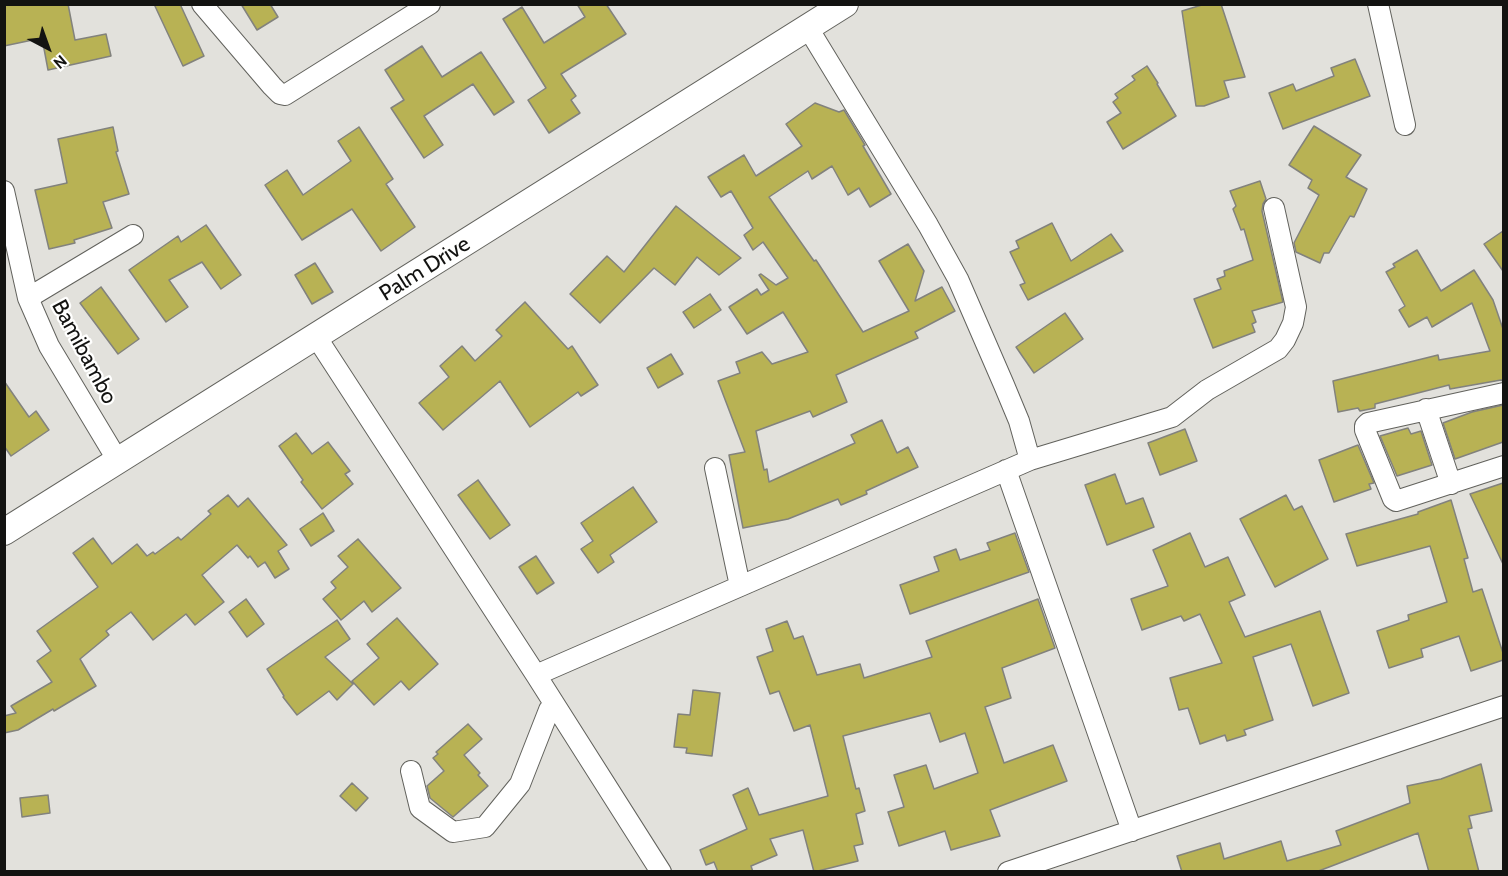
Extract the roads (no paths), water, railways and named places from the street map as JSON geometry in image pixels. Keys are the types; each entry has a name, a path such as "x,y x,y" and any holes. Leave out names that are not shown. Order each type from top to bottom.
{"street":[{"path":"202,4 272,86 280,94 285,95 430,4"},
{"name":"Palm Drive","path":"4,532 845,4"},
{"path":"1378,4 1405,125"},
{"path":"808,28 928,225 958,279 1019,421 1030,460"},
{"name":"Bamibambo","path":"4,191 28,298 49,346 118,461"},
{"path":"536,675 1030,460 1172,417 1207,390 1278,349 1286,340 1296,307 1274,208"},
{"path":"28,298 133,235"},
{"path":"316,338 536,675 661,872"},
{"path":"1503,393 1426,409 1368,423 1365,426 1393,499 1396,501 1503,466"},
{"path":"1426,409 1451,483"},
{"path":"715,468 740,586"},
{"path":"1006,470 1132,831"},
{"path":"411,771 420,808 453,832 485,827 520,784 549,710 555,705"},
{"path":"1008,872 1503,706"}]}
